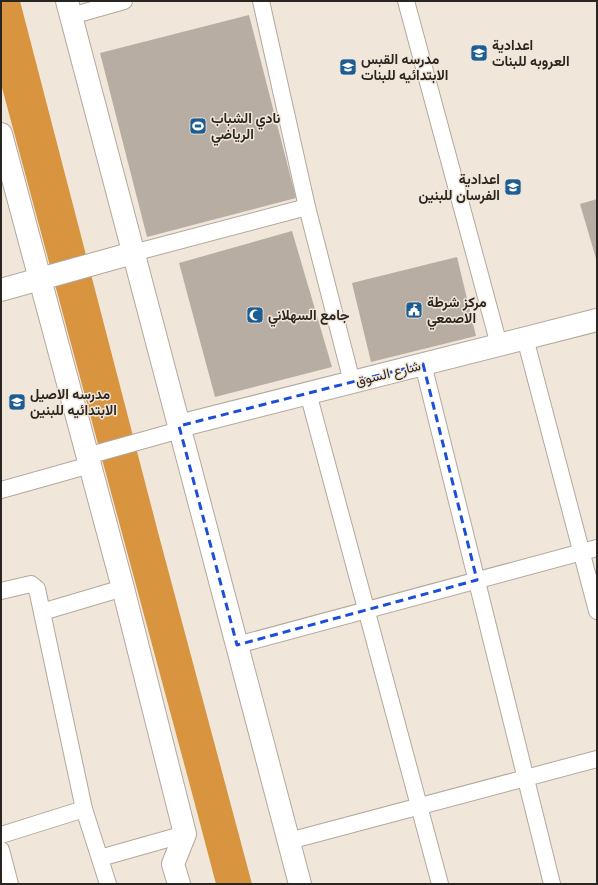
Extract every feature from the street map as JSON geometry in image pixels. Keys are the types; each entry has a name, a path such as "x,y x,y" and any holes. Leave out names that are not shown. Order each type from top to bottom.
{"street":[{"path":"124,1 69,8 300,884"},
{"path":"261,1 307,207 352,382"},
{"path":"406,1 499,345"},
{"path":"1,134 123,588 185,834 173,864 178,884"},
{"path":"1,290 307,207"},
{"name":"شارع السوق","path":"180,428 308,393 597,320"},
{"path":"525,338 597,611"},
{"path":"423,364 552,884"},
{"path":"308,393 440,884"},
{"path":"1,490 180,428"},
{"path":"237,645 597,548"},
{"path":"1,591 31,584 37,589 84,809 108,884"},
{"path":"42,612 123,588"},
{"path":"289,841 597,759"},
{"path":"1,835 84,809"},
{"path":"100,858 185,834"},
{"path":"1,850 10,884"}],"highlighted area":[{"path":"423,364 477,580 237,645 179,426"}],"shaded area":[{"path":"1,1 20,1 159,536 252,884 216,884 1,84"}],"building":[{"name":"نادي الشباب الرياضي","path":"249,15 296,198 147,237 100,53"},
{"path":"597,199 597,262 580,204"},
{"name":"جامع السهلاني","path":"292,231 332,367 215,397 179,263"},
{"name":"مركز شرطة الاصمعي","path":"457,257 476,336 371,362 352,283"}],"place":[{"name":"اعدادية العروبه للبنات","path":"479,53"},
{"name":"مدرسه القبس الابتدائيه للبنات","path":"348,67"},
{"name":"نادي الشباب الرياضي","path":"198,126"},
{"name":"اعدادية الفرسان للبنين","path":"513,187"},
{"name":"مركز شرطة الاصمعي","path":"414,310"},
{"name":"جامع السهلاني","path":"255,315"},
{"name":"مدرسه الاصيل الابتدائيه للبنين","path":"17,402"}]}
